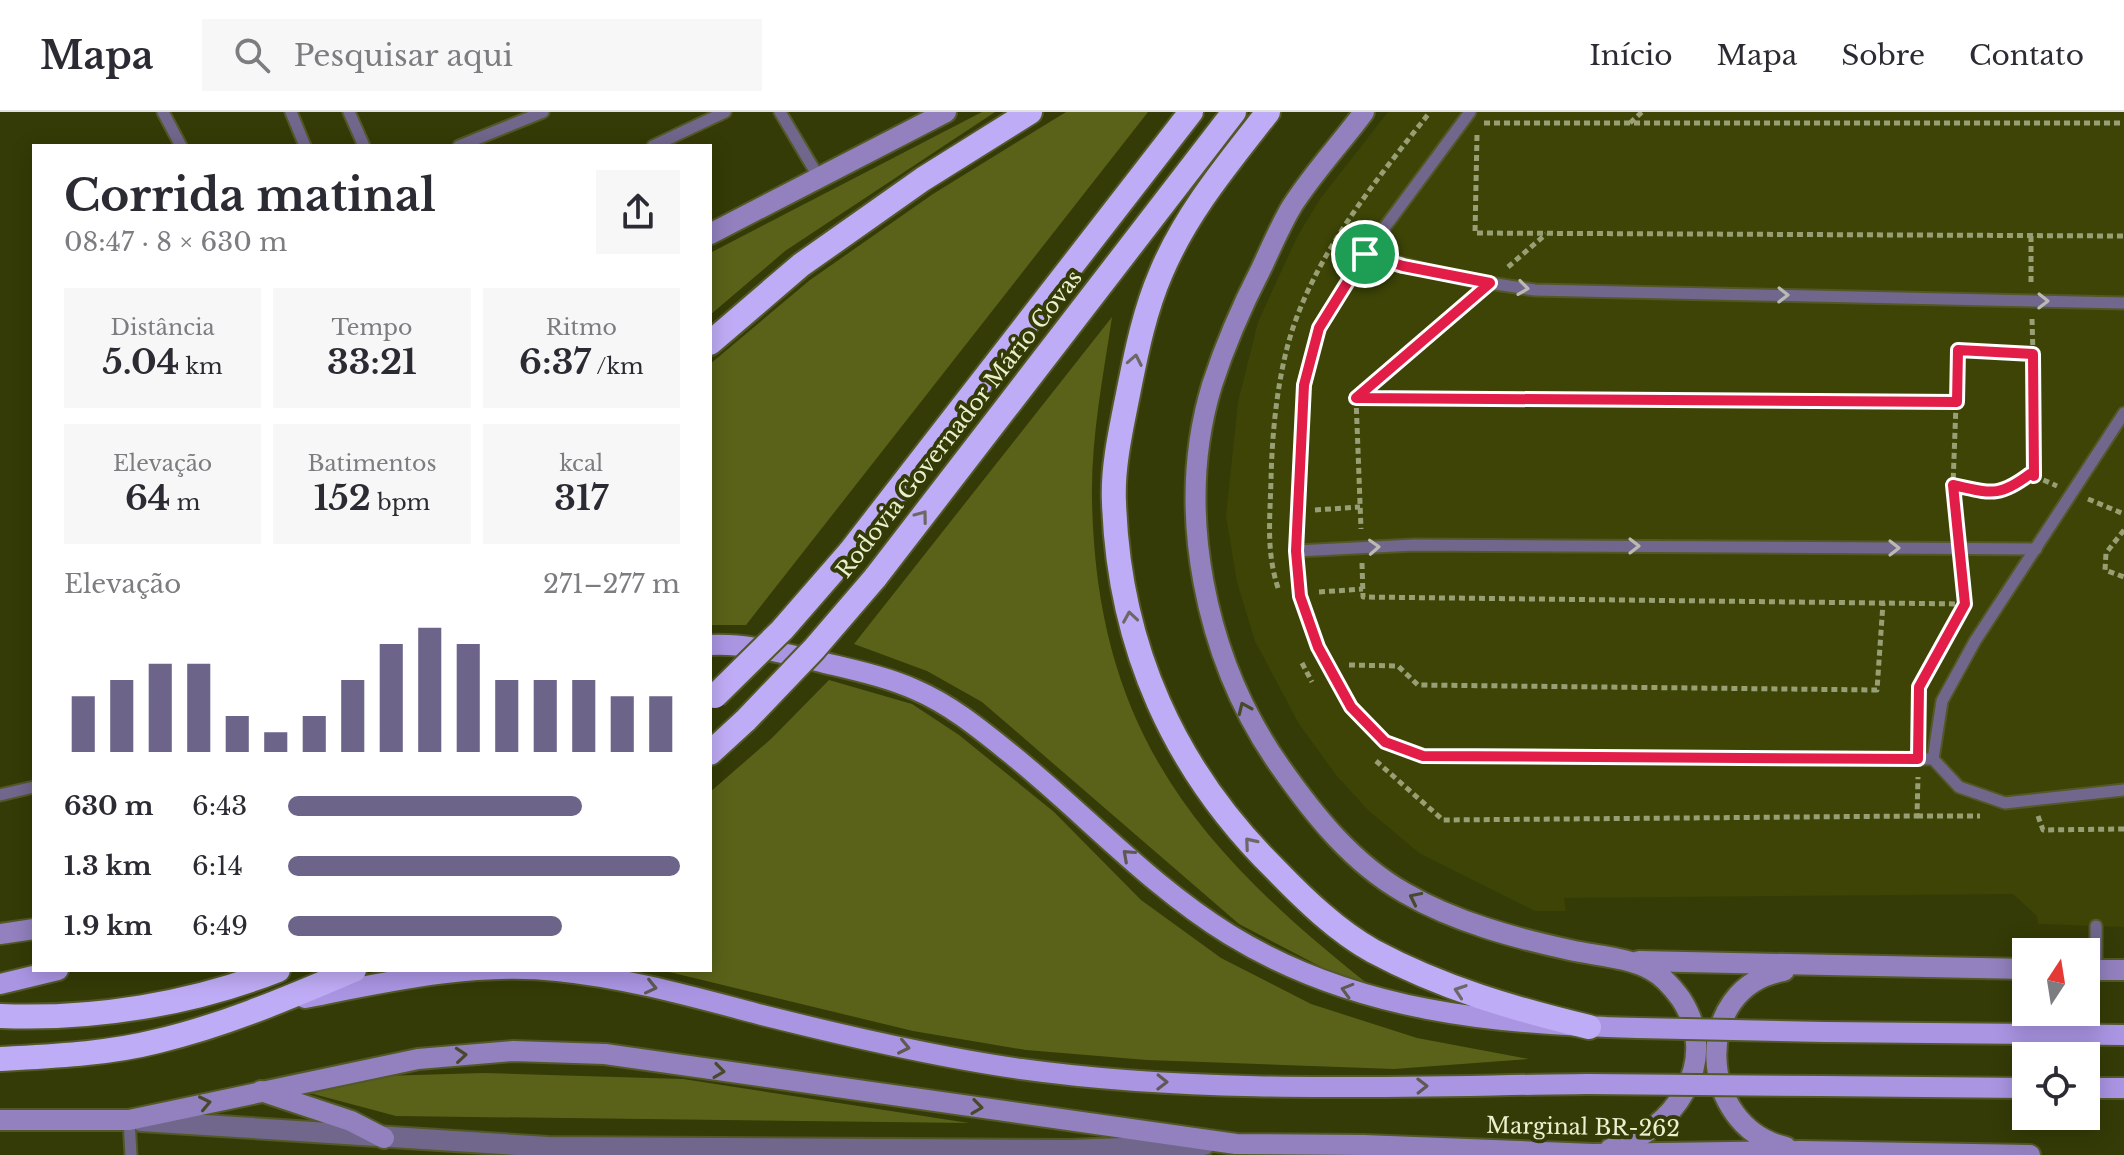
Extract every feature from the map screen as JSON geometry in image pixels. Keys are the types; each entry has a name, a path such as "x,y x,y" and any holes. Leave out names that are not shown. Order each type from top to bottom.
{"highway":[{"path":"712,341 801,265 923,179 1030,112"},
{"name":"Rodovia Governador Mário Covas","path":"713,699 782,630 849,553 1191,112"},
{"name":"Rodovia Governador Mário Covas","path":"712,751 814,649 875,578 1234,112"},
{"path":"1268,112 1207,192 1162,271 1141,328 1123,421 1113,501 1133,637 1156,702 1185,759 1257,852 1305,900 1370,950 1450,988 1513,1009 1589,1027"},
{"path":"0,1016 117,1010 170,1003 271,972"},
{"path":"0,1059 79,1055 157,1042 270,1005 349,972"}],"main road":[{"path":"712,233 946,112"},
{"path":"1364,112 1292,207 1244,302 1212,387 1196,481 1202,576 1213,628 1254,729 1319,821 1359,860 1416,898 1453,916 1652,970 1673,988 1689,1012 1696,1039 1695,1068 1690,1081 1668,1117 1622,1146 1593,1154"},
{"path":"712,645 741,643 915,689 967,718 1064,797 1148,874 1229,935 1318,981 1412,1008 1500,1021 1589,1027 2124,1035"},
{"path":"0,934 32,929"},
{"path":"1596,956 1647,962 1807,967 2012,969"},
{"path":"1807,967 1776,972 1748,987 1728,1011 1716,1040 1715,1072 1725,1102 1745,1127 1771,1144 1802,1151 2030,1155"},
{"path":"2100,970 2124,970"},
{"path":"0,984 50,972"},
{"path":"270,1005 420,977 479,972"},
{"path":"567,972 646,985 907,1048 1066,1074 1158,1082 2012,1088"},
{"name":"Marginal BR-262","path":"129,1120 418,1059 513,1051 605,1054 1236,1144 1363,1145 1544,1154 1758,1154 1802,1151"},
{"path":"2100,1088 2124,1088"},
{"path":"261,1091 351,1121 384,1146"},
{"path":"0,1120 129,1120"}],"street":[{"path":"129,1120 384,1146 486,1150 1071,1152 1236,1144"}],"lane":[{"path":"163,112 180,144"},
{"path":"291,112 304,144"},
{"path":"349,112 363,144"},
{"path":"464,144 543,112"},
{"path":"657,144 725,112"},
{"path":"780,112 818,176"},
{"path":"1470,112 1365,254 1319,328 1304,385 1296,551 1300,596 1318,647 1351,707 1385,742 1423,756 1933,759 1959,787 2005,803 2124,790"},
{"path":"1365,254 1403,266 1535,290 2124,303"},
{"path":"1933,759 1942,701 2124,413"},
{"path":"1296,551 1489,545 2036,549"},
{"path":"0,795 32,787"},
{"path":"2095,938 2096,926"},
{"path":"129,1120 131,1155"}],"path":[{"path":"1282,601 1269,558 1272,436 1286,351 1314,277 1375,181 1430,112"},
{"path":"1630,123 1642,112"},
{"path":"2124,123 1477,123 1475,233 2124,236"},
{"path":"1356,398 1547,233"},
{"path":"1373,758 1443,820 1917,816 1919,687 1965,604 1953,485 1958,350 2033,354 2034,476"},
{"path":"1356,398 1957,402"},
{"path":"1356,398 1363,597 1965,604"},
{"path":"1953,485 2008,491 2030,474 2124,514"},
{"path":"2124,530 2106,553 2105,570 2124,577"},
{"path":"1319,605 1319,590 1363,589"},
{"path":"1341,653 1346,665 1398,666 1418,685 1877,690 1883,603"},
{"path":"1301,658 1315,685"}],"shaded area":[{"path":"982,112 995,112 785,251 712,313 712,252"},
{"path":"1066,112 1148,112 746,625 712,625 712,362 810,280 933,194"},
{"path":"1388,112 2124,112 2124,927 2038,924 2037,916 2013,894 1564,898 1566,911 1535,911 1419,853 1368,810 1336,775 1299,724 1255,641 1237,582 1226,516 1238,402 1258,322 1297,237 1320,199"},
{"path":"1112,317 1096,430 1092,499 1098,581 1113,653 1136,718 1167,777 1206,832 1253,884 1369,985 1327,970 1239,924 982,702 927,671 854,644"},
{"path":"829,680 912,704 959,735 1054,812 1141,900 1221,958 1311,1004 1417,1038 1529,1059 1394,1069 1147,1060 1026,1050 913,1031 669,972 712,972 712,790 771,739"},
{"path":"484,1073 683,1079 969,1123 396,1116 306,1092 382,1076"}],"route":[{"path":"1365,254 1403,266 1490,283 1356,398 1957,402 1958,350 2033,354 2034,476 2030,474 2008,491 1953,485 1965,604 1919,687 1918,759 1423,756 1385,742 1351,707 1318,647 1300,596 1296,551 1304,385 1319,328 1365,254"}]}
